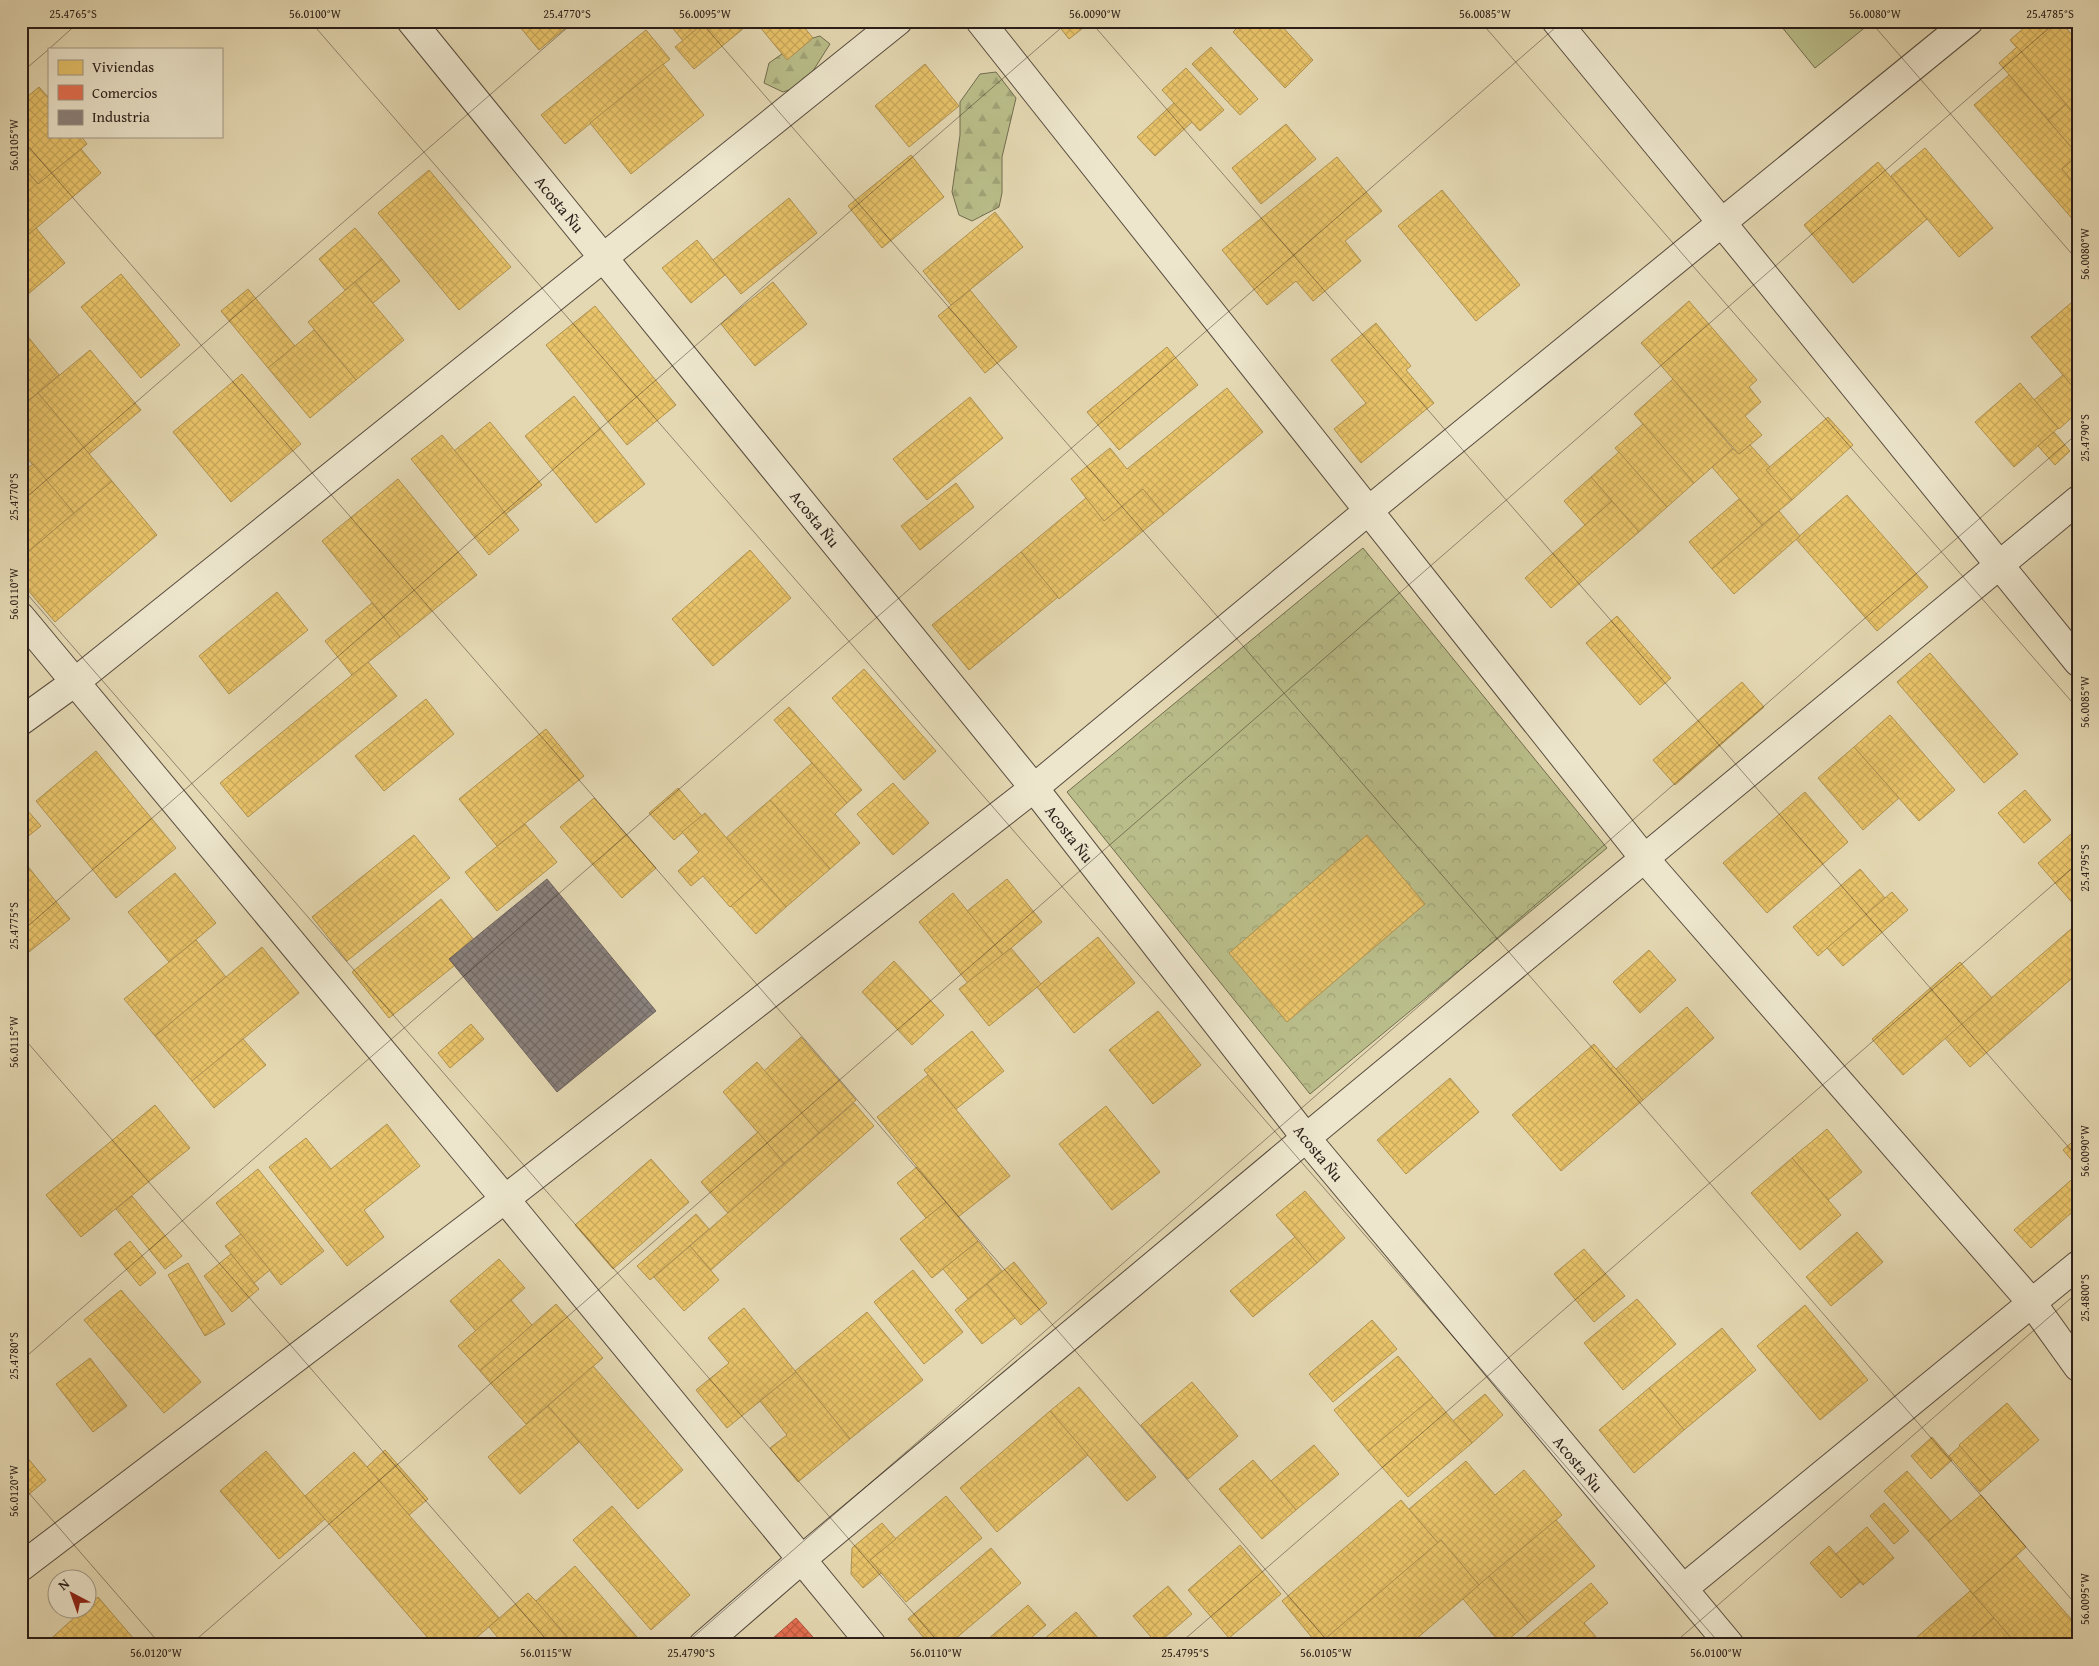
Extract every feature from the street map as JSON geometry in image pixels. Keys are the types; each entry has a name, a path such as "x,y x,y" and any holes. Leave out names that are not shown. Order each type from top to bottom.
{"street":[{"name":"Acosta Ñu","path":"411,21 1034,788 1306,1138 1730,1645"},
{"path":"21,721 75,682 898,21"},
{"path":"980,21 1644,858 2032,1303 2078,1367"},
{"path":"1556,21 2078,662"},
{"path":"21,1567 505,1199 1034,788 1368,511 1969,21"},
{"path":"703,1645 801,1560 1306,1138 2078,500"},
{"path":"21,617 505,1199 872,1645"},
{"path":"1684,1588 2078,1265"}],"green space":[{"path":"1777,21 1873,21 1815,68"},
{"path":"820,36 830,44 804,85 783,92 764,83 769,63 799,42"},
{"path":"996,72 1016,98 1002,157 1002,193 999,207 972,221 959,215 952,192 960,135 960,102 980,74"},
{"path":"1363,548 1607,848 1310,1094 1067,792"}],"building: Viviendas":[{"path":"515,21 574,21 539,50"},
{"path":"667,21 706,21 683,41"},
{"path":"706,21 747,21 749,24 694,69 675,47"},
{"path":"755,21 799,21 813,38 787,60"},
{"path":"1055,21 1092,21 1069,39"},
{"path":"1244,21 1277,21 1313,60 1285,88 1233,32"},
{"path":"2032,21 2060,21 2078,42 2078,118 2010,40"},
{"path":"646,30 670,59 565,144 541,115"},
{"path":"1211,47 1258,99 1240,115 1192,64"},
{"path":"2017,47 2066,104 2048,120 1999,63"},
{"path":"663,64 704,115 631,174 590,123"},
{"path":"925,64 959,106 909,147 875,106"},
{"path":"1186,68 1224,110 1200,131 1162,90"},
{"path":"2009,75 2078,155 2062,169 2078,188 2078,220 2075,222 1974,105"},
{"path":"39,87 48,97 48,138 82,138 87,144 38,184 21,164 21,102"},
{"path":"1174,103 1192,122 1155,156 1137,137"},
{"path":"2066,104 2078,118 2078,155 2048,120"},
{"path":"1286,124 1316,159 1261,204 1232,168"},
{"path":"1925,148 1993,228 1959,257 1891,176"},
{"path":"81,149 101,173 21,241 21,180 29,174 38,184"},
{"path":"911,155 944,197 882,248 848,206"},
{"path":"2078,155 2078,188 2062,169"},
{"path":"1337,157 1382,211 1345,241 1361,261 1313,301 1296,281 1267,305 1222,250"},
{"path":"1878,162 1927,219 1853,283 1804,225"},
{"path":"429,170 511,267 459,310 378,213"},
{"path":"1442,190 1520,285 1476,321 1398,226"},
{"path":"789,198 817,233 741,294 713,260"},
{"path":"995,212 1023,247 951,305 923,271"},
{"path":"36,228 65,263 21,300 21,241"},
{"path":"355,228 382,259 345,290 319,259"},
{"path":"697,240 725,275 691,303 662,268"},
{"path":"382,259 400,281 373,303 355,282"},
{"path":"121,274 180,345 141,378 81,307"},
{"path":"355,282 404,340 356,380 308,322"},
{"path":"773,282 807,324 755,366 721,324"},
{"path":"248,289 295,346 268,368 221,311"},
{"path":"970,290 1017,347 985,373 938,316"},
{"path":"2078,297 2078,393 2031,337"},
{"path":"1689,301 1757,380 1749,387 1761,402 1745,416 1762,435 1739,454 1641,343"},
{"path":"595,306 676,405 627,445 546,345"},
{"path":"1376,323 1411,366 1406,370 1434,403 1361,463 1334,429 1366,403 1331,360"},
{"path":"21,329 29,338 21,344"},
{"path":"314,330 356,380 310,418 268,368"},
{"path":"29,338 59,375 21,407 21,344"},
{"path":"1167,347 1198,385 1119,450 1087,412"},
{"path":"90,350 141,410 89,454 38,393"},
{"path":"242,374 301,444 231,502 173,432"},
{"path":"2063,375 2078,393 2078,412 2059,429 2034,400"},
{"path":"1673,379 1733,449 1694,483 1634,414"},
{"path":"2020,383 2058,428 2014,467 1975,422"},
{"path":"1227,388 1263,432 1164,514 1143,489 1104,521 1071,479 1110,448 1127,469"},
{"path":"38,393 112,481 74,513 21,451 21,407"},
{"path":"574,396 645,484 596,523 525,436"},
{"path":"970,397 1003,438 927,500 893,459"},
{"path":"1828,417 1853,445 1792,500 1766,470"},
{"path":"490,422 542,485 506,514 454,451"},
{"path":"1643,424 1694,483 1667,507 1615,448"},
{"path":"2054,432 2070,451 2055,465 2038,446"},
{"path":"442,435 519,530 489,555 411,459"},
{"path":"1750,445 1770,467 1766,470 1792,500 1762,525 1712,467 1733,449 1739,454"},
{"path":"1619,452 1667,507 1639,532 1591,477"},
{"path":"33,464 74,513 21,558 21,473"},
{"path":"1591,477 1612,501 1585,525 1564,501"},
{"path":"398,479 477,575 400,637 322,541"},
{"path":"112,481 157,535 55,622 21,582 21,558"},
{"path":"956,483 974,507 920,550 901,526"},
{"path":"1143,489 1164,514 1059,599 1021,552 1086,498 1104,521"},
{"path":"1847,495 1928,587 1877,631 1796,539"},
{"path":"1739,499 1762,525 1712,569 1689,542"},
{"path":"1612,501 1639,532 1551,608 1525,578"},
{"path":"1779,511 1800,536 1734,594 1712,569"},
{"path":"750,550 791,598 713,666 672,619"},
{"path":"1021,552 1058,597 969,670 932,625"},
{"path":"277,592 308,630 229,694 199,656"},
{"path":"372,603 400,637 352,675 325,641"},
{"path":"1617,616 1671,678 1640,705 1586,643"},
{"path":"1930,653 2018,754 1984,783 1897,682"},
{"path":"368,662 397,696 248,817 220,783"},
{"path":"864,669 936,751 904,780 832,698"},
{"path":"1742,682 1764,707 1675,785 1653,760"},
{"path":"426,699 454,734 384,791 355,756"},
{"path":"789,707 862,790 847,803 774,720"},
{"path":"1890,715 1955,790 1919,821 1854,747"},
{"path":"546,729 584,776 497,846 459,799"},
{"path":"1854,747 1899,798 1863,830 1818,778"},
{"path":"96,751 176,848 116,898 36,801"},
{"path":"812,763 847,803 835,814 860,843 830,869 770,800"},
{"path":"893,783 929,823 893,855 857,814"},
{"path":"678,788 702,816 674,840 649,813"},
{"path":"2025,790 2051,820 2024,843 1998,813"},
{"path":"1805,792 1848,842 1767,913 1723,863"},
{"path":"594,798 656,868 622,898 560,827"},
{"path":"770,800 830,869 786,907 726,838"},
{"path":"21,803 41,826 21,842"},
{"path":"705,813 762,879 730,907 703,876 691,886 678,871 699,852 682,832"},
{"path":"525,824 557,862 497,911 465,872"},
{"path":"2078,828 2078,904 2075,906 2038,863"},
{"path":"414,835 450,878 347,961 312,917"},
{"path":"1367,835 1425,904 1287,1022 1229,953"},
{"path":"26,864 70,919 29,952 21,942 21,868"},
{"path":"1860,869 1885,898 1818,956 1793,927"},
{"path":"175,873 216,923 169,962 128,912"},
{"path":"762,879 786,907 756,934 731,906"},
{"path":"1007,879 1042,922 1003,955 967,911"},
{"path":"1892,892 1908,910 1843,966 1827,948"},
{"path":"953,893 1003,955 968,983 919,922"},
{"path":"441,899 479,946 389,1018 352,972"},
{"path":"2071,929 2078,936 2078,973 1970,1067 1945,1038"},
{"path":"1098,937 1135,983 1074,1033 1037,987"},
{"path":"196,940 226,977 155,1036 124,999"},
{"path":"262,947 299,993 192,1081 155,1036"},
{"path":"1011,948 1041,984 989,1026 959,989"},
{"path":"1649,950 1676,980 1640,1013 1613,982"},
{"path":"894,961 944,1015 912,1045 862,992"},
{"path":"1960,962 1992,998 1903,1075 1872,1039"},
{"path":"1687,1007 1714,1038 1643,1100 1616,1069"},
{"path":"1158,1011 1201,1065 1153,1104 1109,1050"},
{"path":"471,1024 484,1039 450,1068 438,1053"},
{"path":"972,1031 1004,1071 956,1109 924,1070"},
{"path":"801,1037 856,1100 819,1133 764,1071"},
{"path":"243,1039 266,1065 214,1108 192,1081"},
{"path":"1594,1044 1643,1100 1561,1171 1512,1115"},
{"path":"757,1062 819,1133 784,1163 723,1092"},
{"path":"928,1075 1010,1176 958,1217 877,1117"},
{"path":"1450,1078 1479,1112 1406,1174 1377,1140"},
{"path":"854,1103 874,1126 711,1270 690,1246"},
{"path":"155,1105 190,1148 81,1237 46,1195"},
{"path":"1106,1106 1160,1172 1112,1210 1059,1144"},
{"path":"387,1124 420,1166 364,1210 384,1237 347,1266 269,1167 306,1138 331,1169"},
{"path":"1827,1129 1862,1172 1828,1200 1792,1158"},
{"path":"758,1132 784,1163 728,1213 701,1182"},
{"path":"2078,1137 2078,1164 2076,1165 2063,1150"},
{"path":"1792,1158 1841,1215 1800,1250 1751,1193"},
{"path":"651,1159 689,1202 613,1269 575,1225"},
{"path":"917,1167 946,1202 926,1218 897,1183"},
{"path":"258,1169 324,1251 281,1285 216,1203"},
{"path":"2078,1174 2078,1207 2031,1248 2014,1230"},
{"path":"1305,1191 1345,1238 1317,1263 1276,1215"},
{"path":"132,1196 182,1256 165,1269 116,1209"},
{"path":"946,1202 978,1241 932,1278 900,1239"},
{"path":"696,1214 709,1229 650,1280 637,1266"},
{"path":"1857,1232 1883,1262 1831,1306 1806,1277"},
{"path":"241,1234 270,1270 254,1283 225,1246"},
{"path":"1295,1237 1317,1263 1253,1317 1230,1291"},
{"path":"130,1241 156,1273 140,1286 114,1254"},
{"path":"978,1241 1002,1271 968,1299 943,1269"},
{"path":"690,1246 719,1280 684,1311 654,1277"},
{"path":"1584,1249 1625,1296 1594,1322 1554,1274"},
{"path":"231,1254 259,1289 232,1312 204,1276"},
{"path":"499,1259 525,1288 476,1331 450,1301"},
{"path":"1014,1262 1047,1303 1021,1325 987,1284"},
{"path":"188,1263 225,1324 205,1336 168,1275"},
{"path":"913,1270 963,1332 924,1364 874,1302"},
{"path":"987,1284 1015,1318 982,1344 955,1310"},
{"path":"121,1290 201,1382 164,1413 84,1320"},
{"path":"1637,1299 1676,1344 1623,1390 1584,1343"},
{"path":"511,1300 532,1325 480,1371 458,1346"},
{"path":"556,1304 603,1358 526,1424 480,1371"},
{"path":"1805,1305 1868,1380 1820,1420 1757,1346"},
{"path":"744,1308 796,1372 727,1428 696,1390 729,1363 708,1338"},
{"path":"867,1312 923,1380 850,1439 795,1371"},
{"path":"1372,1320 1397,1349 1333,1402 1309,1374"},
{"path":"1722,1328 1756,1370 1684,1430 1649,1388"},
{"path":"1398,1356 1433,1397 1368,1451 1334,1410"},
{"path":"90,1358 127,1406 93,1432 56,1384"},
{"path":"593,1366 683,1470 638,1509 548,1406"},
{"path":"796,1372 850,1439 798,1482 770,1448 787,1435 760,1401"},
{"path":"1192,1382 1238,1436 1188,1479 1141,1425"},
{"path":"1079,1387 1156,1477 1127,1501 1050,1411"},
{"path":"1649,1388 1684,1430 1634,1473 1599,1430"},
{"path":"1485,1394 1503,1415 1472,1443 1453,1421"},
{"path":"1433,1397 1472,1443 1408,1497 1368,1451"},
{"path":"2007,1403 2039,1440 1991,1482 1959,1445"},
{"path":"548,1406 579,1442 520,1494 488,1457"},
{"path":"1050,1411 1088,1455 997,1532 960,1488"},
{"path":"1932,1437 1952,1460 1931,1479 1911,1456"},
{"path":"1314,1445 1339,1474 1296,1510 1271,1481"},
{"path":"1960,1446 1991,1482 1980,1492 1949,1456"},
{"path":"21,1450 46,1480 21,1501"},
{"path":"385,1450 428,1499 409,1515 367,1467"},
{"path":"266,1451 325,1519 279,1559 220,1491"},
{"path":"354,1452 499,1618 468,1645 434,1645 305,1496"},
{"path":"1253,1460 1296,1510 1262,1539 1219,1489"},
{"path":"1466,1461 1495,1495 1524,1470 1562,1515 1479,1585 1441,1540 1438,1543 1409,1509"},
{"path":"1907,1471 1951,1521 1928,1541 1884,1491"},
{"path":"1981,1495 2026,1547 1973,1594 1928,1541"},
{"path":"946,1496 982,1538 906,1602 870,1560"},
{"path":"1401,1500 1438,1543 1318,1645 1282,1601"},
{"path":"1884,1503 1909,1531 1894,1544 1870,1516"},
{"path":"612,1506 690,1595 651,1630 573,1540"},
{"path":"1556,1520 1595,1566 1528,1623 1489,1576"},
{"path":"882,1523 896,1539 870,1560 881,1573 863,1588 851,1574 852,1548"},
{"path":"1867,1527 1894,1558 1863,1585 1836,1554"},
{"path":"1441,1540 1479,1585 1463,1599 1409,1645 1318,1645"},
{"path":"1240,1545 1281,1594 1229,1638 1188,1590"},
{"path":"1829,1546 1860,1582 1841,1598 1810,1563"},
{"path":"991,1548 1021,1583 948,1645 930,1645 908,1619"},
{"path":"2016,1556 2078,1627 2078,1645 2017,1645 1973,1594"},
{"path":"575,1566 637,1637 628,1645 574,1645 536,1601"},
{"path":"1489,1576 1528,1623 1502,1645 1463,1599"},
{"path":"1591,1583 1608,1603 1584,1623 1603,1645 1517,1645"},
{"path":"1168,1586 1192,1614 1157,1644 1133,1616"},
{"path":"1970,1591 1994,1618 1963,1645 1908,1645"},
{"path":"528,1593 574,1645 504,1645 489,1627"},
{"path":"98,1597 139,1645 46,1645 74,1618 98,1618"},
{"path":"1028,1605 1046,1625 1023,1645 981,1645"},
{"path":"1076,1612 1104,1645 1037,1645"},
{"path":"1994,1618 2017,1645 1963,1645"}],"building: Comercios":[{"path":"796,1618 820,1645 765,1645"}],"building: Industria":[{"path":"547,879 656,1011 557,1092 449,959"}]}
